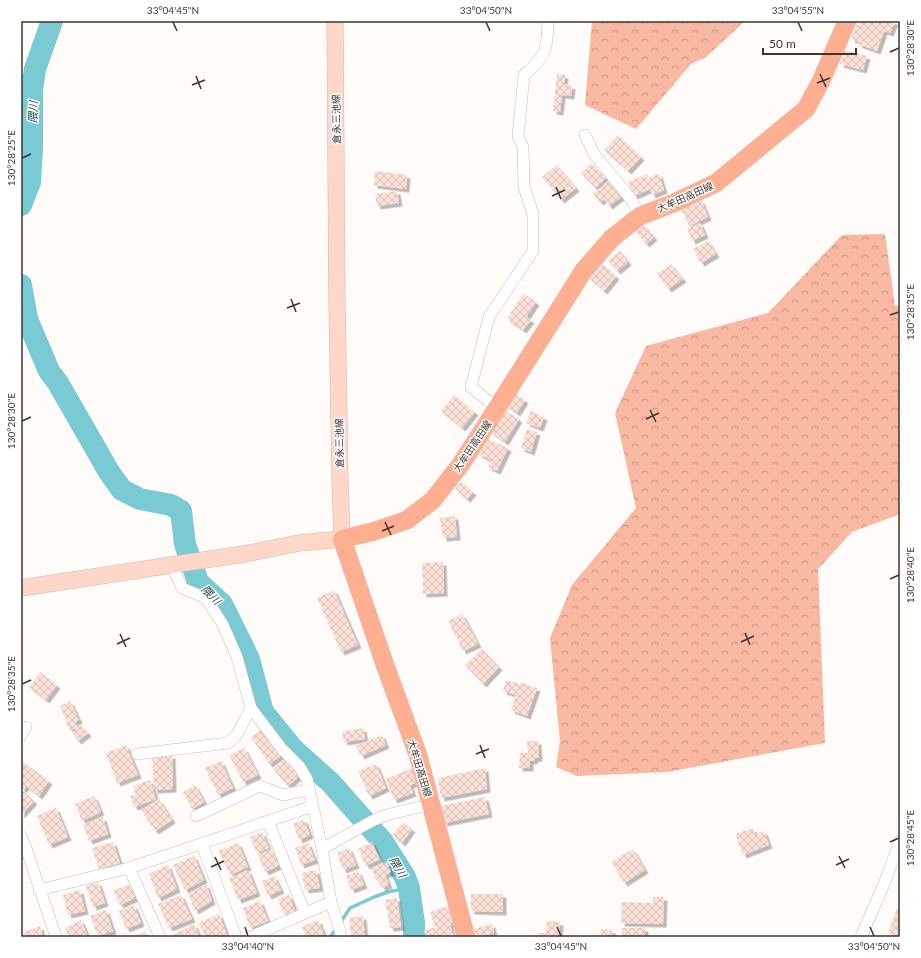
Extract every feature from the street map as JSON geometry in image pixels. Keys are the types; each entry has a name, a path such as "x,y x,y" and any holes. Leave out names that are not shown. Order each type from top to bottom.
{"main road":[{"name":"倉永三池線","path":"335,21 338,350 342,539"},
{"name":"大牟田高田線","path":"466,937 418,755 382,658 342,539 376,531 407,520 433,500 461,464 584,270 612,238 640,216 674,203 716,184 806,109 822,81 847,21"},
{"path":"21,588 172,566 299,543 342,539"}],"street":[{"path":"497,408 471,387 488,317 533,251 533,214 524,187 523,147 518,136 524,75 538,63 544,52 547,39 548,21"},
{"path":"585,135 594,154 631,199 640,216"},
{"path":"172,566 182,588 206,598 223,625 238,657 251,708 282,749 299,766 307,779 322,849 331,902 340,934"},
{"path":"136,754 228,743 236,736 251,708"},
{"path":"196,816 260,786 284,795 309,790"},
{"path":"322,849 368,823 386,815 432,804"},
{"path":"39,890 129,868 313,806"},
{"path":"268,821 305,913"},
{"path":"21,836 56,937"},
{"path":"861,937 884,884 900,841"},
{"path":"202,844 236,937"},
{"path":"129,868 160,937"},
{"path":"250,937 331,902"}],"green space":[{"path":"592,21 745,21 706,57 691,64 636,129 585,105"},
{"path":"885,234 895,306 900,306 900,514 852,532 818,569 825,743 667,772 577,776 556,767 560,741 550,638 572,585 636,508 615,413 646,346 768,313 842,235"}],"building":[{"path":"858,21 867,21 872,23 873,21 895,21 890,33 884,31 877,51 858,44 859,42 851,39"},
{"path":"844,50 867,56 863,70 840,64"},
{"path":"557,74 565,75 564,84 572,86 571,96 562,95 560,112 553,111"},
{"path":"618,135 641,157 628,171 604,150"},
{"path":"591,163 606,178 595,188 581,173"},
{"path":"557,165 576,188 561,200 542,177"},
{"path":"375,171 407,175 406,189 374,185"},
{"path":"647,174 648,178 659,174 664,190 652,195 650,189 634,196 628,182"},
{"path":"608,181 621,197 609,206 604,199 600,202 593,194"},
{"path":"397,191 399,203 377,206 375,194"},
{"path":"701,200 708,217 689,226 681,208"},
{"path":"700,223 705,235 692,241 687,228"},
{"path":"643,224 654,237 646,244 635,231"},
{"path":"708,241 716,254 701,263 693,249"},
{"path":"620,251 628,262 617,271 608,261"},
{"path":"600,262 616,276 604,291 588,277"},
{"path":"671,264 683,279 668,289 657,274"},
{"path":"523,293 536,302 526,317 531,320 523,330 507,319"},
{"path":"512,392 525,400 517,413 504,404"},
{"path":"454,395 475,412 462,428 441,411"},
{"path":"502,409 519,419 505,442 489,431"},
{"path":"531,411 544,417 540,428 526,423"},
{"path":"527,429 537,432 531,452 521,448"},
{"path":"485,438 508,448 497,471 488,467 491,460 478,454"},
{"path":"461,482 473,492 467,499 455,489"},
{"path":"455,516 457,537 443,538 440,518"},
{"path":"443,562 444,593 423,594 422,563"},
{"path":"334,590 358,645 341,652 317,598"},
{"path":"462,614 478,644 463,651 448,621"},
{"path":"482,649 499,667 483,684 465,665"},
{"path":"40,672 57,685 46,700 29,687"},
{"path":"506,680 520,684 520,682 537,688 527,716 511,710 516,695 503,691"},
{"path":"70,701 79,720 75,722 78,727 70,731 60,706"},
{"path":"81,725 88,733 78,741 72,733"},
{"path":"263,728 281,756 269,764 251,737"},
{"path":"363,728 365,739 344,742 342,732"},
{"path":"382,735 386,745 361,756 356,746"},
{"path":"527,741 538,741 539,758 535,758 535,760 530,761 530,768 519,768 520,753 528,753"},
{"path":"126,745 138,775 117,783 106,753"},
{"path":"244,748 258,775 243,782 229,755"},
{"path":"172,755 173,789 154,790 152,756"},
{"path":"285,758 300,775 288,786 273,769"},
{"path":"22,761 49,781 39,796 26,786 23,790 21,788"},
{"path":"221,761 233,788 218,795 205,768"},
{"path":"376,764 386,788 369,796 358,771"},
{"path":"412,768 419,781 410,785 413,793 394,800 386,779"},
{"path":"485,768 487,789 441,798 438,778"},
{"path":"150,780 156,799 134,807 130,796 136,795 133,786"},
{"path":"195,785 204,802 192,809 183,792"},
{"path":"23,791 34,801 21,815 21,794"},
{"path":"94,796 101,812 82,821 75,804"},
{"path":"485,797 489,814 444,823 440,806"},
{"path":"159,799 172,820 155,831 141,810"},
{"path":"56,808 68,837 49,845 37,816"},
{"path":"103,817 108,834 89,841 83,824"},
{"path":"304,819 310,835 299,840 293,824"},
{"path":"403,822 412,829 402,843 392,835"},
{"path":"753,828 755,835 764,831 769,845 743,855 735,834"},
{"path":"262,832 269,848 257,853 250,837"},
{"path":"113,842 120,863 99,869 92,848"},
{"path":"372,842 380,859 366,866 358,849"},
{"path":"238,843 248,867 230,875 219,851"},
{"path":"308,843 315,860 301,865 295,848"},
{"path":"349,848 356,865 343,870 337,853"},
{"path":"272,849 280,865 265,872 258,855"},
{"path":"633,849 645,870 624,883 611,862"},
{"path":"194,856 204,880 185,890 173,865"},
{"path":"387,862 391,872 385,875 389,885 382,888 378,879 376,880 371,868"},
{"path":"168,865 177,889 158,898 149,874"},
{"path":"248,870 257,893 238,900 229,878"},
{"path":"316,870 320,888 305,890 302,873"},
{"path":"358,871 364,885 351,890 346,876"},
{"path":"274,876 281,890 268,896 262,881"},
{"path":"98,882 105,903 93,907 86,886"},
{"path":"129,884 135,898 120,905 114,891"},
{"path":"206,884 212,901 195,911 188,894"},
{"path":"900,884 900,903 899,903 898,885"},
{"path":"80,890 85,911 68,915 63,895"},
{"path":"471,894 503,894 503,912 471,911"},
{"path":"181,895 192,919 169,928 158,904"},
{"path":"289,895 295,911 284,915 278,899"},
{"path":"653,897 664,897 663,924 621,923 622,902 653,903"},
{"path":"397,898 401,927 390,928 385,900"},
{"path":"260,901 268,921 250,928 243,908"},
{"path":"134,905 141,923 126,929 119,911"},
{"path":"449,906 454,924 450,925 454,937 426,937 424,931 435,927 430,912"},
{"path":"897,908 900,909 900,937 888,933"},
{"path":"106,910 113,931 98,936 90,916"},
{"path":"219,914 228,937 206,937 198,923"},
{"path":"363,916 365,937 351,937 349,918"},
{"path":"81,920 88,937 69,937 65,928"},
{"path":"318,920 324,934 317,937 306,937 302,927"},
{"path":"547,921 560,922 559,937 538,937 538,933 546,933"},
{"path":"194,924 200,937 173,937 172,935"},
{"path":"492,924 494,933 476,937 474,929"},
{"path":"40,926 43,937 26,937 24,932"},
{"path":"622,928 645,928 645,937 622,937"},
{"path":"601,929 612,930 612,937 600,937"},
{"path":"145,931 148,937 133,937"}],"waterway":[{"name":"隈川","path":"21,205 30,182 32,149 32,90 35,69 52,21"},
{"name":"隈川","path":"21,285 27,319 49,371 58,383 109,472 122,490 140,499 171,505 181,511 185,544 198,582 222,604 249,659 263,712 293,749 331,783 383,842 405,877 409,888 414,923 414,937"},
{"path":"340,923 350,908 388,892 409,888"},
{"path":"330,937 337,928"}]}
